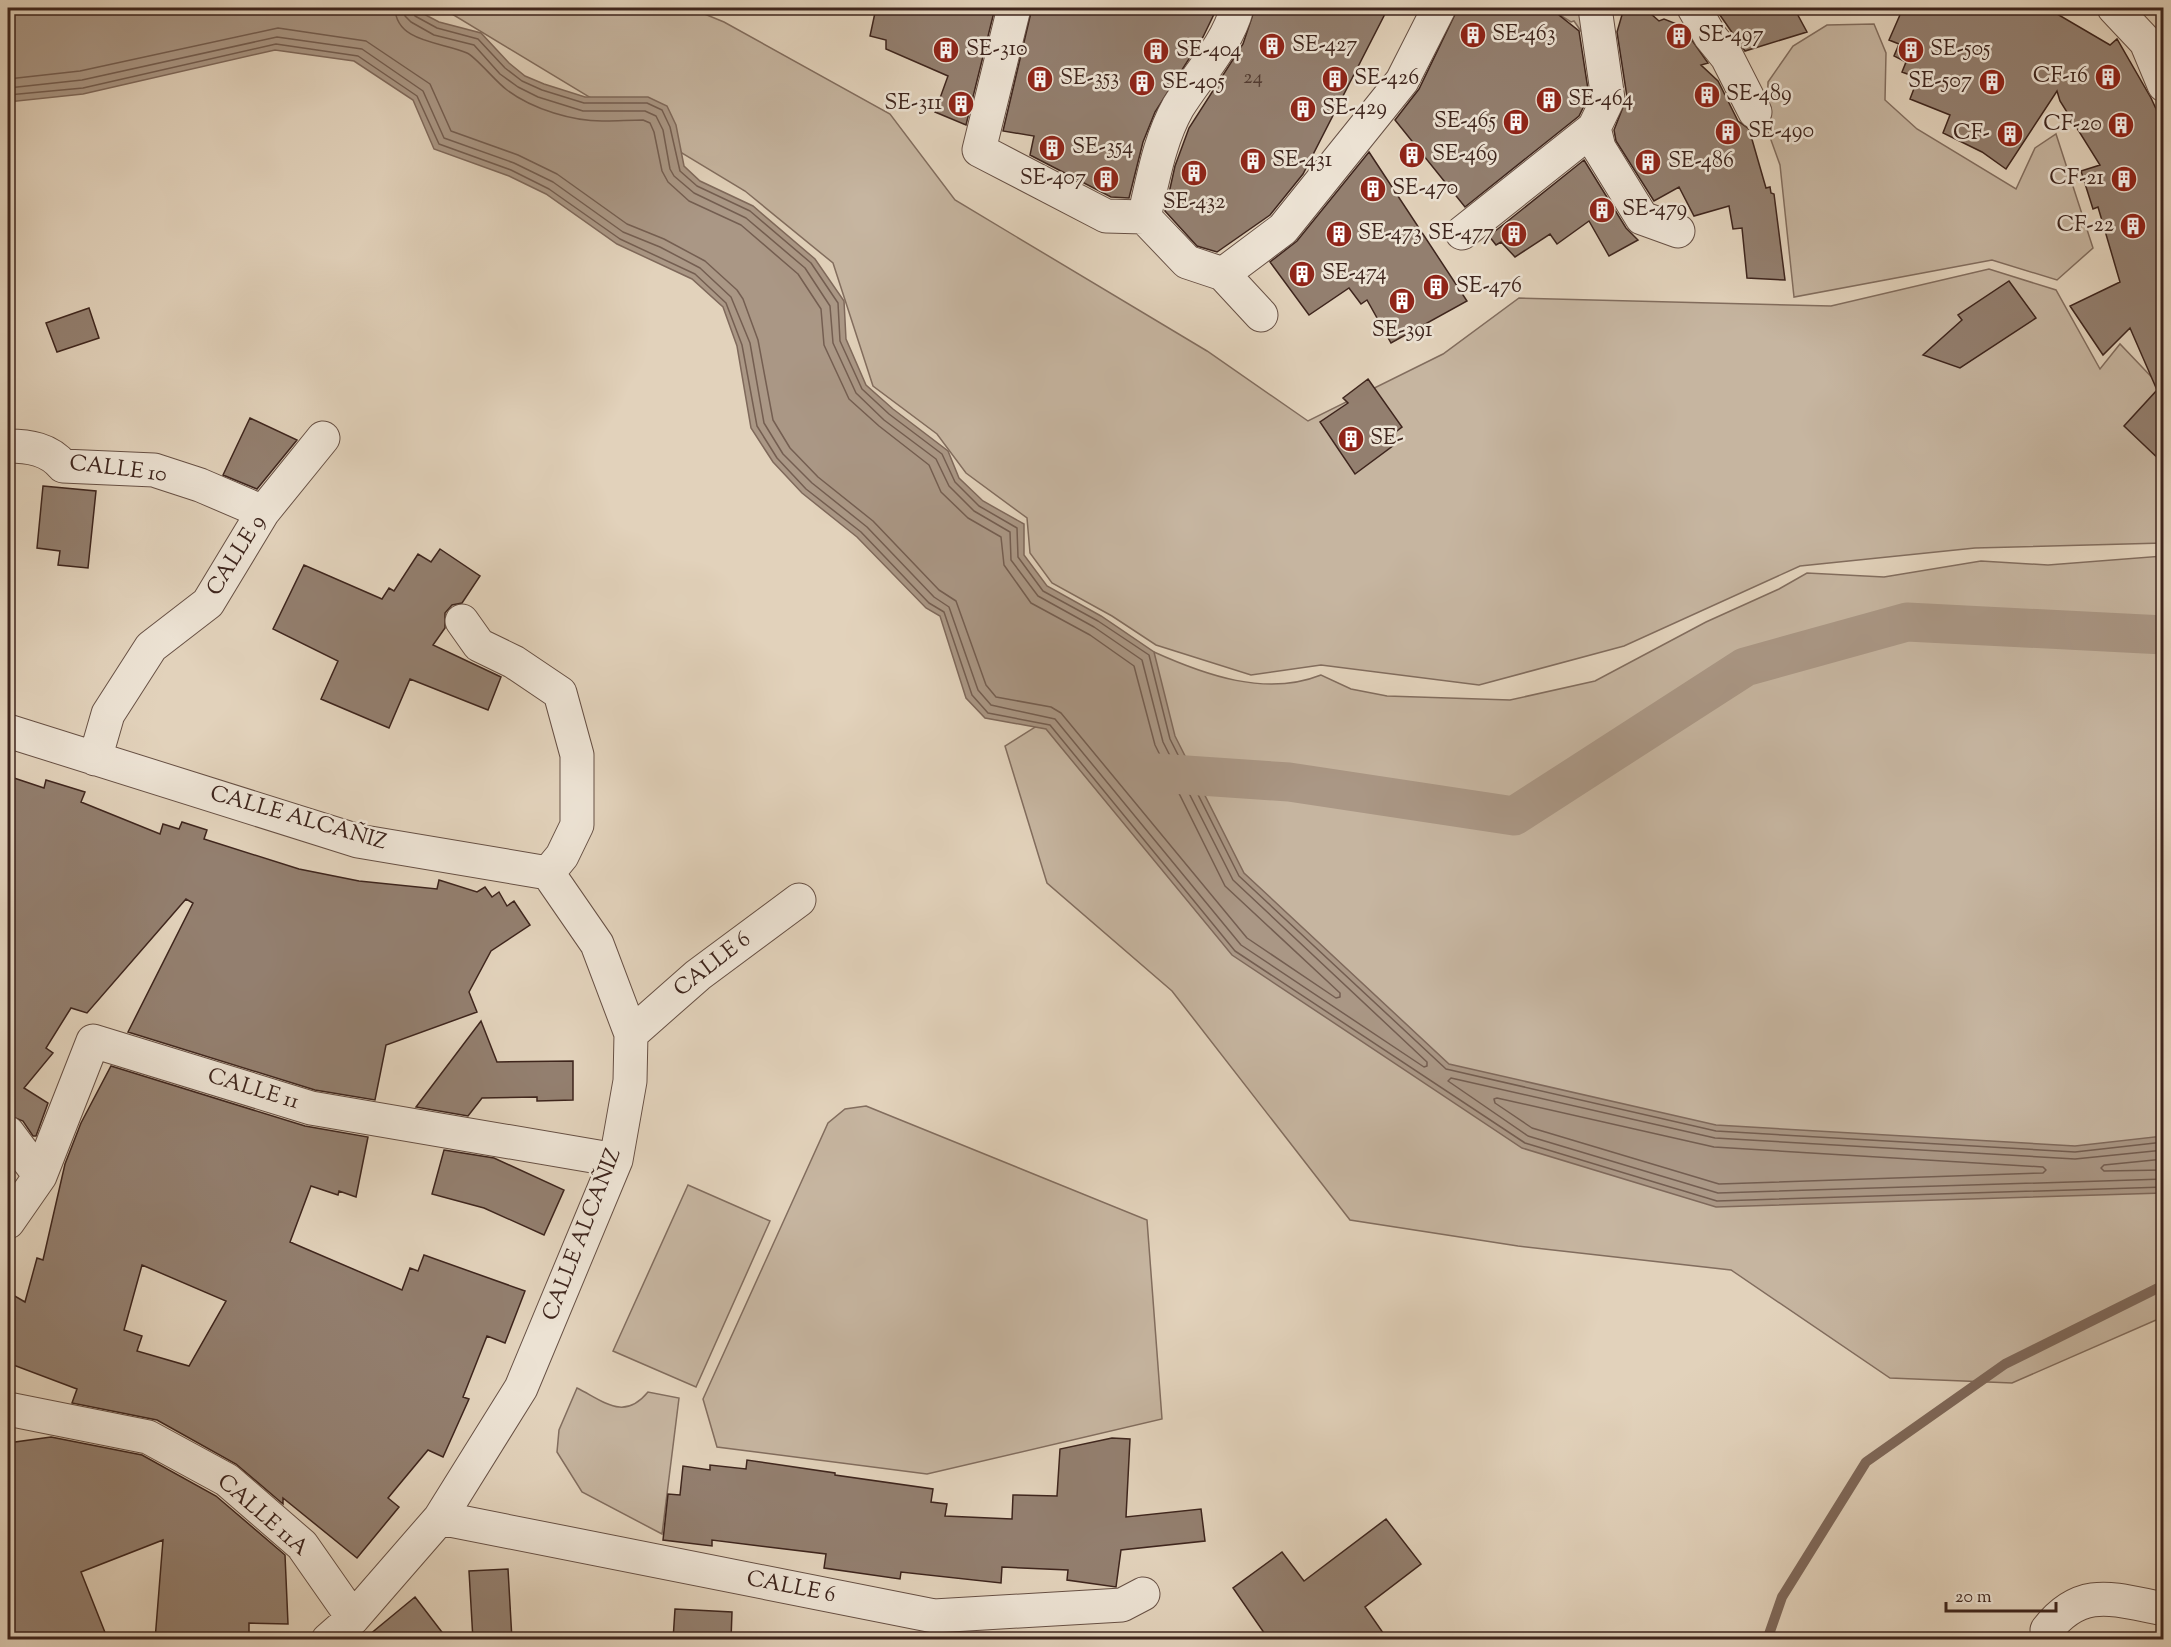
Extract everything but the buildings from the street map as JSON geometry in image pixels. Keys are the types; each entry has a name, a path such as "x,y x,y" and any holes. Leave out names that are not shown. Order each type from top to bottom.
{"street":[{"path":"1014,8 978,150 1106,216 1144,217 1187,262 1223,274 1261,315"},
{"path":"1144,217 1152,173 1178,109 1214,56 1237,8"},
{"path":"1223,274 1283,229 1291,220 1402,81 1439,8"},
{"path":"1462,233 1594,128 1608,99 1595,8"},
{"path":"1694,8 1710,36 1727,57 1755,112"},
{"path":"2114,8 2155,37 2163,85"},
{"path":"1594,128 1599,148 1642,218 1678,231"},
{"name":"CALLE 9","path":"95,759 108,714 151,647 208,603 263,512 323,438"},
{"name":"CALLE 10","path":"8,447 27,446 55,456 63,466 154,470 200,485 263,512"},
{"path":"462,621 479,645 514,662 560,693 577,755 577,825 562,856 548,873"},
{"name":"CALLE ALCAÑIZ","path":"8,731 358,841 548,873 597,944 631,1034 630,1081 616,1160 521,1388 441,1518 353,1618 328,1640"},
{"name":"CALLE 6","path":"631,1034 698,975 799,900"},
{"name":"CALLE 11","path":"8,1222 40,1176 93,1041 311,1108 616,1160"},
{"path":"8,1133 40,1176"},
{"name":"CALLE 11A","path":"8,1409 148,1437 227,1480 302,1545 353,1618"},
{"name":"CALLE 6","path":"441,1518 933,1628 1122,1605 1143,1594"},
{"path":"2047,1630 2060,1613 2080,1601 2097,1598 2163,1610"}],"shaded area":[{"path":"442,8 690,8 724,22 890,114 955,200 1207,351 1308,421 1443,354 1519,298 1831,306 1989,269 2056,290 2100,369 2120,344 2163,389 2163,543 1975,548 1800,566 1624,646 1479,685 1321,665 1251,675 1156,645 1112,616 1052,583 1030,553 1027,518 966,473 937,434 873,386 833,263 745,191"},
{"path":"1542,8 1581,8 1585,37 1574,21 1571,22 1557,13 1553,15"},
{"path":"1874,24 1886,53 1885,100 1917,129 2016,189 2035,148 2056,134 2093,248 2057,280 1992,260 1794,297 1780,165 1767,129 1768,82 1793,46 1827,25"},
{"path":"2163,556 2163,1317 2012,1383 1890,1378 1731,1270 1518,1246 1350,1220 1172,991 1047,883 1005,746 1154,652 1215,675 1257,683 1279,684 1321,675 1351,689 1387,696 1510,700 1595,681 1706,622 1779,589 1807,573 1884,577 1981,561 2048,565"},
{"path":"866,1106 1147,1220 1162,1419 927,1474 717,1447 703,1399 828,1123 845,1109"},
{"path":"688,1185 770,1221 696,1387 613,1351"},
{"path":"577,1388 605,1403 622,1407 631,1406 648,1392 679,1398 662,1534 582,1492 557,1452 559,1430"}],"water":[{"path":"8,8 417,8 418,11 439,22 481,33 509,63 525,76 544,84 585,97 648,97 667,106 676,125 684,166 700,181 753,206 815,259 844,301 846,339 866,385 948,451 959,478 983,501 1024,524 1024,555 1047,586 1101,616 1154,652 1175,736 1244,873 1449,1064 1716,1125 2075,1146 2163,1136 2163,1193 1716,1207 1522,1148 1232,955 1046,729 985,718 966,698 940,616 926,608 857,537 802,493 773,462 751,428 737,346 723,307 692,279 617,244 546,194 509,176 434,149 413,100 354,61 275,50 83,94 8,102"}],"waterway":[{"path":"1142,772 1289,782 1514,816 1745,667 1907,622 2164,635"},
{"path":"1767,1640 1782,1597 1866,1462 2005,1364 2164,1285"}],"place":[{"name":"SE-463","path":"1473,35"},
{"name":"SE-497","path":"1679,36"},
{"name":"SE-427","path":"1272,46"},
{"name":"SE-310","path":"946,50"},
{"name":"SE-505","path":"1911,50"},
{"name":"SE-404","path":"1156,51"},
{"name":"CF-16","path":"2108,77"},
{"name":"SE-353","path":"1040,79"},
{"name":"SE-426","path":"1335,79"},
{"name":"SE-507","path":"1992,82"},
{"name":"SE-405","path":"1142,83"},
{"name":"SE-489","path":"1707,95"},
{"name":"SE-464","path":"1549,100"},
{"name":"SE-311","path":"961,104"},
{"name":"SE-429","path":"1303,109"},
{"name":"SE-465","path":"1516,122"},
{"name":"CF-20","path":"2121,125"},
{"name":"SE-490","path":"1728,132"},
{"name":"CF-","path":"2010,134"},
{"name":"SE-354","path":"1052,148"},
{"name":"SE-469","path":"1412,155"},
{"name":"SE-431","path":"1253,161"},
{"name":"SE-486","path":"1648,162"},
{"name":"SE-432","path":"1194,173"},
{"name":"SE-407","path":"1106,179"},
{"name":"CF-21","path":"2124,179"},
{"name":"SE-470","path":"1373,189"},
{"name":"SE-479","path":"1602,210"},
{"name":"CF-22","path":"2133,226"},
{"name":"SE-473","path":"1339,234"},
{"name":"SE-477","path":"1514,234"},
{"name":"SE-474","path":"1302,274"},
{"name":"SE-476","path":"1436,287"},
{"name":"SE-391","path":"1402,301"},
{"name":"SE-","path":"1351,439"}]}
